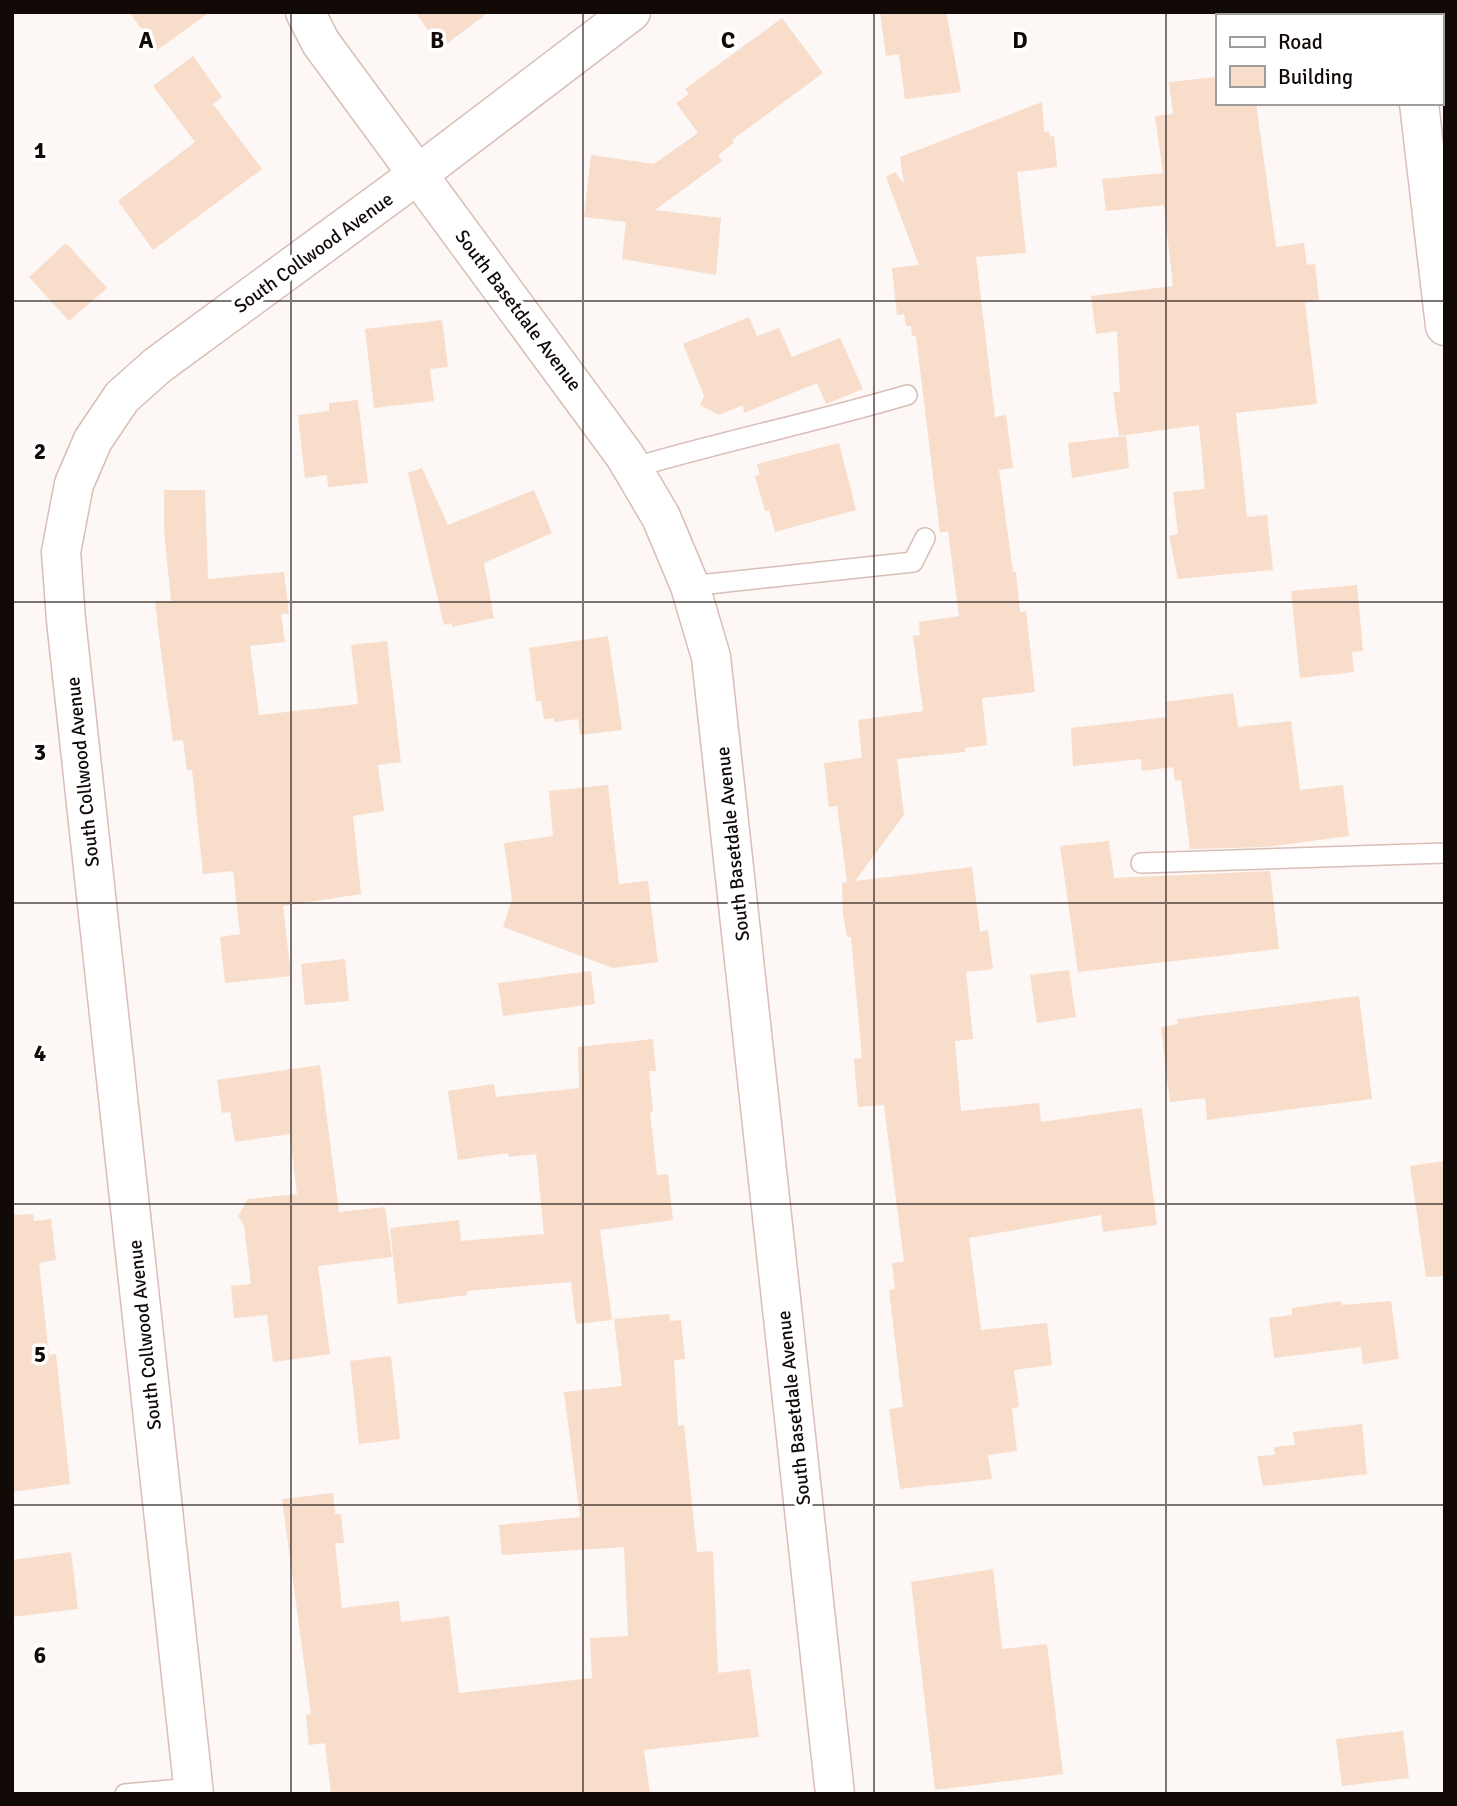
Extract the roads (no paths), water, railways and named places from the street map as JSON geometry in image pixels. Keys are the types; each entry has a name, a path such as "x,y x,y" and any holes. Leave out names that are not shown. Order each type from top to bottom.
{"street":[{"name":"South Basetdale Avenue","path":"306,12 321,43 583,396 632,468 661,517 690,586 711,657 835,1794"},
{"name":"South Collwood Avenue","path":"194,1791 61,552 74,484 93,440 121,397 158,365 418,175 631,12"},
{"path":"1419,105 1445,326"}],"lane":[{"path":"632,468 734,438 820,421 907,395"},
{"path":"690,586 913,562 925,538"},
{"path":"1141,863 1445,853"},
{"path":"125,1794 194,1791"}]}
